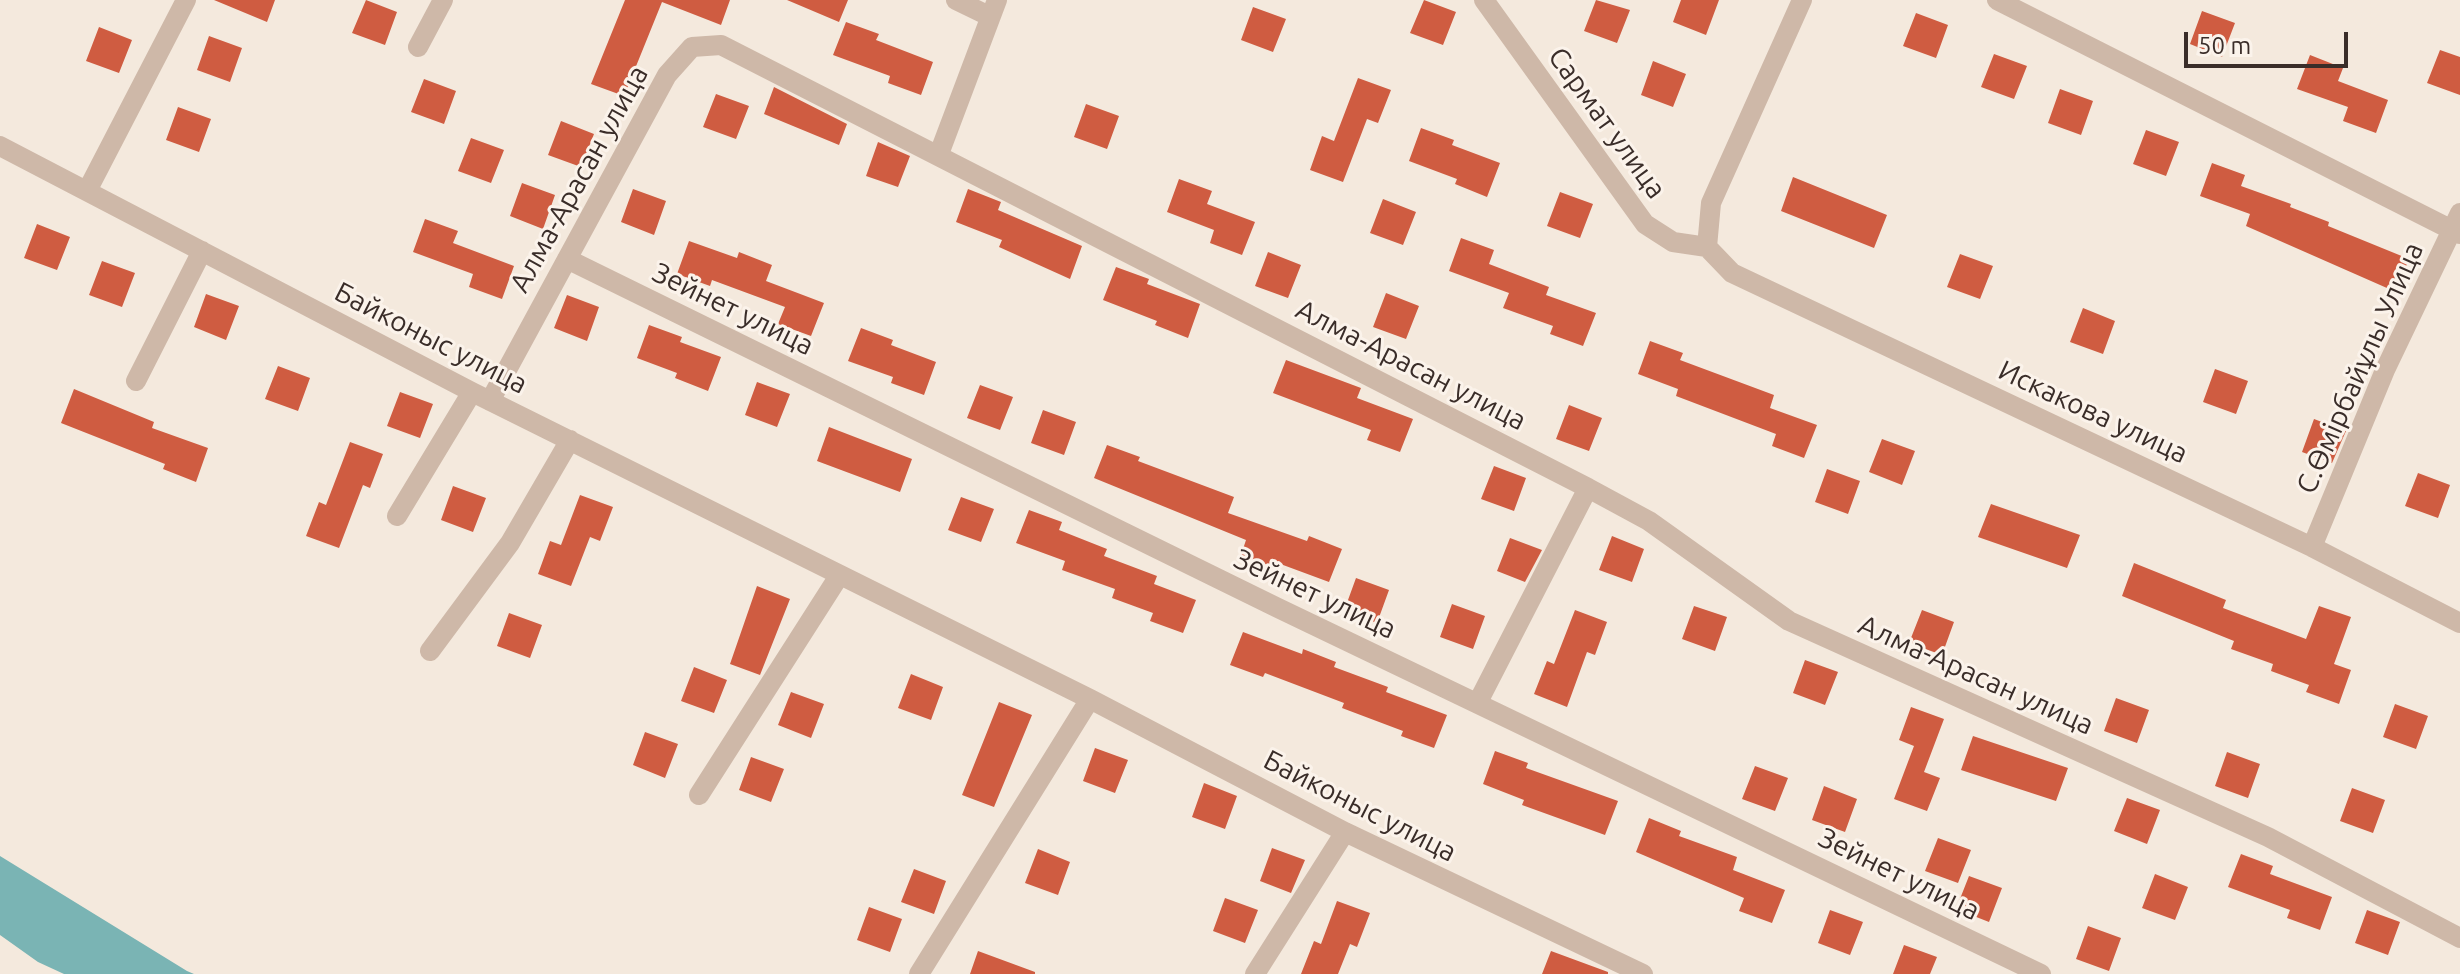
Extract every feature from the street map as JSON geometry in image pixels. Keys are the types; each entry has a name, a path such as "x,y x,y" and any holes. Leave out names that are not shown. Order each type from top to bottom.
{"street":[{"path":"87,191 186,0"},
{"path":"418,47 443,0"},
{"path":"939,154 993,8 956,0"},
{"name":"Сармат улица","path":"1484,0 1645,224 1673,242 1707,247"},
{"path":"1707,247 1711,203 1802,0"},
{"path":"1997,0 2457,226"},
{"name":"Алма-Арасан улица","path":"397,516 481,396 567,259 667,75 692,47 721,45 1588,488 1649,521 1789,621 2268,837 2460,938"},
{"name":"Байконыс улица","path":"0,146 481,396 1090,699 1603,966 1643,974"},
{"name":"С.Өмірбайұлы Улица","path":"2312,547 2385,370 2457,226"},
{"name":"Искакова улица","path":"1707,247 1732,273 2312,547 2460,623"},
{"path":"136,381 202,251"},
{"name":"Зейнет улица","path":"567,259 1278,608 2041,974"},
{"path":"430,651 510,543 570,440"},
{"path":"1478,702 1588,488"},
{"path":"699,795 839,576"},
{"path":"919,974 1090,699"},
{"path":"1255,974 1345,832"}],"water":[{"path":"0,856 194,974 64,974 38,962 0,935"}],"building":[{"path":"214,0 275,0 267,22"},
{"path":"366,0 397,12 385,45 352,33"},
{"path":"625,0 730,0 721,25 662,2 624,96 591,84"},
{"path":"787,0 848,0 839,22"},
{"path":"1424,0 1456,12 1443,45 1410,33"},
{"path":"1596,0 1630,10 1617,43 1584,31"},
{"path":"1681,0 1719,0 1706,35 1673,22"},
{"path":"1253,7 1286,19 1273,52 1241,40"},
{"path":"2202,11 2235,23 2222,57 2190,44"},
{"path":"1916,13 1948,25 1936,58 1903,46"},
{"path":"846,22 879,34 876,40 933,62 921,95 888,83 890,76 833,55"},
{"path":"99,27 132,40 119,73 86,61"},
{"path":"209,36 242,48 230,82 197,70"},
{"path":"2440,50 2460,57 2460,95 2427,83"},
{"path":"1994,54 2027,66 2014,99 1981,87"},
{"path":"2310,55 2343,68 2338,81 2388,100 2376,133 2343,121 2348,107 2297,89"},
{"path":"1653,61 1686,74 1673,107 1641,95"},
{"path":"1358,78 1391,90 1378,123 1367,119 1343,182 1310,170 1322,136 1334,141"},
{"path":"424,79 456,91 444,124 411,112"},
{"path":"774,87 847,124 839,145 764,114"},
{"path":"2060,89 2093,101 2081,135 2048,123"},
{"path":"716,94 749,106 736,139 703,127"},
{"path":"1086,104 1119,116 1107,149 1074,137"},
{"path":"178,107 211,119 199,152 166,140"},
{"path":"561,121 594,134 581,167 548,155"},
{"path":"1421,128 1454,140 1452,145 1500,163 1487,197 1455,184 1457,179 1409,161"},
{"path":"2146,130 2179,142 2166,176 2133,164"},
{"path":"471,138 504,150 491,183 458,171"},
{"path":"878,142 910,156 898,187 866,176"},
{"path":"2212,163 2245,175 2241,186 2291,204 2290,207 2329,222 2328,226 2409,259 2396,292 2246,226 2250,214 2200,196"},
{"path":"1793,177 1887,215 1874,248 1781,211"},
{"path":"1179,179 1212,191 1207,204 1255,222 1242,255 1210,243 1214,230 1167,212"},
{"path":"522,183 555,195 543,229 510,216"},
{"path":"633,189 666,201 654,235 621,222"},
{"path":"968,189 1001,202 998,210 1082,246 1070,279 999,247 1002,240 956,222"},
{"path":"1560,192 1593,204 1580,238 1547,226"},
{"path":"1383,199 1416,212 1403,245 1370,233"},
{"path":"425,219 458,231 453,243 514,266 502,299 469,287 473,274 413,252"},
{"path":"37,224 70,237 57,270 24,258"},
{"path":"1461,238 1494,250 1489,264 1549,287 1546,295 1596,313 1583,346 1550,334 1553,326 1503,308 1509,293 1449,271"},
{"path":"689,241 737,258 739,252 772,265 766,281 824,303 811,336 778,324 785,307 712,280 710,286 677,274"},
{"path":"1268,252 1301,265 1288,298 1255,286"},
{"path":"1960,254 1993,266 1980,299 1947,287"},
{"path":"102,261 135,273 122,307 89,295"},
{"path":"1116,267 1149,279 1147,284 1200,304 1188,338 1155,325 1157,321 1103,300"},
{"path":"1386,293 1419,306 1406,339 1373,327"},
{"path":"206,294 239,306 226,340 194,327"},
{"path":"567,295 599,307 587,341 554,328"},
{"path":"2083,308 2115,321 2103,354 2070,342"},
{"path":"649,325 682,337 680,342 721,357 708,391 675,378 677,373 637,358"},
{"path":"861,328 893,340 891,345 936,362 924,395 891,383 893,377 848,361"},
{"path":"1650,341 1683,353 1680,360 1774,395 1770,408 1817,425 1804,458 1772,446 1776,434 1676,396 1678,389 1638,374"},
{"path":"1286,360 1361,388 1357,398 1413,419 1400,452 1367,440 1371,430 1273,393"},
{"path":"278,366 310,378 298,411 265,399"},
{"path":"2215,369 2248,381 2236,414 2203,402"},
{"path":"757,382 790,394 777,427 745,415"},
{"path":"980,385 1013,397 1000,430 967,418"},
{"path":"74,389 154,422 152,428 208,448 196,482 163,469 165,464 61,423"},
{"path":"400,392 433,404 420,438 387,426"},
{"path":"1569,405 1602,418 1589,451 1556,439"},
{"path":"1043,410 1076,422 1064,455 1031,443"},
{"path":"2314,419 2346,431 2332,463 2302,452"},
{"path":"829,427 912,459 900,492 817,461"},
{"path":"1882,439 1915,451 1902,485 1869,472"},
{"path":"350,442 383,454 370,488 363,485 339,548 306,536 319,502 326,505"},
{"path":"1107,445 1140,457 1138,461 1234,497 1228,513 1307,541 1309,536 1342,549 1329,582 1275,562 1273,567 1241,555 1246,540 1094,478"},
{"path":"1494,466 1526,478 1514,511 1481,499"},
{"path":"1827,469 1860,481 1848,514 1815,502"},
{"path":"2418,473 2450,485 2438,518 2405,506"},
{"path":"453,486 486,498 473,532 441,520"},
{"path":"580,495 613,507 600,541 590,537 571,586 538,574 550,541 561,545"},
{"path":"961,497 994,509 981,542 948,530"},
{"path":"1991,504 2080,535 2067,568 1978,537"},
{"path":"1029,510 1062,522 1059,530 1107,549 1104,556 1157,576 1154,584 1196,600 1183,633 1150,621 1153,613 1112,598 1115,589 1062,570 1065,561 1016,543"},
{"path":"1612,536 1644,549 1632,582 1599,570"},
{"path":"1510,538 1542,550 1525,582 1497,571"},
{"path":"2134,563 2226,600 2223,608 2306,639 2319,606 2351,617 2334,664 2351,670 2339,704 2306,692 2309,685 2271,671 2273,664 2231,649 2234,641 2122,596"},
{"path":"1356,578 1389,590 1377,623 1344,611"},
{"path":"757,586 790,599 760,675 730,664"},
{"path":"1452,604 1485,616 1473,649 1440,637"},
{"path":"1694,606 1727,617 1715,651 1682,639"},
{"path":"1575,610 1607,622 1595,655 1587,652 1567,707 1534,694 1547,661 1554,664"},
{"path":"1922,610 1954,622 1942,655 1909,643"},
{"path":"509,613 542,625 530,658 497,646"},
{"path":"1243,632 1302,654 1303,649 1336,662 1334,667 1388,687 1386,692 1447,715 1434,748 1401,736 1403,731 1342,708 1344,703 1265,673 1263,677 1230,665"},
{"path":"1805,660 1838,672 1825,705 1793,693"},
{"path":"694,667 727,680 714,713 681,701"},
{"path":"911,674 943,687 931,720 898,708"},
{"path":"791,692 824,704 811,738 778,725"},
{"path":"2116,698 2149,710 2137,743 2104,731"},
{"path":"999,702 1032,715 994,807 962,795"},
{"path":"2395,704 2428,716 2416,749 2383,737"},
{"path":"1911,707 1944,719 1924,772 1940,778 1927,811 1894,799 1914,746 1899,740"},
{"path":"645,732 678,744 665,778 633,765"},
{"path":"1973,736 2068,768 2056,801 1961,770"},
{"path":"1095,748 1128,760 1115,793 1083,781"},
{"path":"1495,751 1528,763 1526,768 1618,801 1605,835 1522,805 1524,800 1483,784"},
{"path":"2227,752 2260,764 2248,798 2215,786"},
{"path":"751,757 784,769 771,802 739,790"},
{"path":"1755,766 1788,778 1775,811 1742,799"},
{"path":"1204,783 1237,796 1225,829 1192,817"},
{"path":"1824,786 1857,799 1845,832 1812,820"},
{"path":"2352,788 2385,800 2373,833 2340,821"},
{"path":"2127,798 2160,810 2147,844 2114,831"},
{"path":"1649,818 1681,831 1679,836 1737,857 1733,870 1785,890 1772,923 1739,911 1744,898 1636,852"},
{"path":"1938,838 1971,850 1958,883 1925,871"},
{"path":"1272,848 1305,860 1291,893 1260,881"},
{"path":"1038,849 1070,862 1058,895 1025,883"},
{"path":"2241,854 2273,866 2270,874 2332,897 2320,930 2287,918 2290,910 2228,887"},
{"path":"914,869 946,881 934,914 901,902"},
{"path":"2155,874 2188,887 2175,920 2142,908"},
{"path":"1969,876 2002,888 1989,922 1956,909"},
{"path":"1225,898 1258,910 1245,943 1213,931"},
{"path":"1337,901 1370,913 1357,947 1350,944 1338,974 1301,974 1314,941 1321,944"},
{"path":"869,907 902,919 890,952 857,940"},
{"path":"1830,910 1863,922 1850,955 1818,943"},
{"path":"2367,910 2400,922 2388,955 2355,943"},
{"path":"2088,926 2121,938 2109,971 2076,959"},
{"path":"1904,945 1937,957 1930,974 1893,974"},
{"path":"978,951 1035,972 1035,974 970,974"},
{"path":"1551,951 1608,972 1608,974 1542,974"}]}
